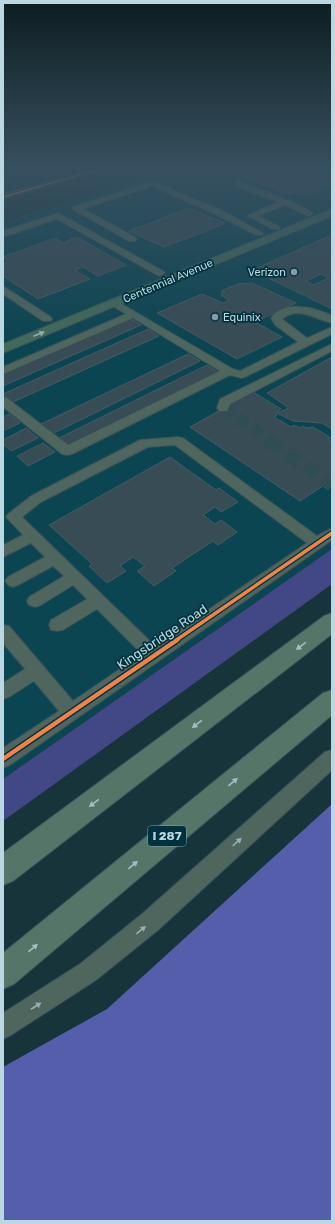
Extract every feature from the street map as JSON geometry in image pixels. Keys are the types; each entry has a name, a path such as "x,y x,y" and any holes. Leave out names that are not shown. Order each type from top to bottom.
{"highway":[{"path":"3,871 332,622"},
{"name":"I 287","path":"3,973 332,700"}],"main road":[{"name":"Centennial Avenue","path":"3,337 280,225"},
{"name":"Centennial Avenue","path":"3,349 300,225"}],"street":[{"path":"3,234 30,225"},
{"path":"58,228 68,225"},
{"path":"74,225 160,274"},
{"path":"106,225 132,239"},
{"path":"244,225 260,233"},
{"path":"272,225 276,227"},
{"path":"3,289 47,319"},
{"path":"115,303 229,371 241,375 332,330"},
{"path":"306,343 279,323 276,318 297,308 318,313 332,320"},
{"path":"3,371 134,314"},
{"path":"223,408 224,402 332,347"},
{"path":"3,401 67,451 229,371"},
{"path":"154,655 33,536 8,519 36,499 145,443 178,441 317,543"},
{"name":"Kingsbridge Road","path":"3,759 332,533"},
{"path":"3,552 33,536"},
{"path":"13,581 55,558"},
{"path":"35,601 75,577"},
{"path":"57,625 98,600"},
{"path":"3,631 71,712"},
{"path":"3,692 36,671"},
{"path":"3,1027 88,972 150,922 332,758"}],"shaded area":[{"path":"3,225 332,225 332,549 3,779"},
{"path":"332,549 332,584 3,821 3,779"},
{"path":"332,804 332,1221 3,1221 3,1067 107,1009"}],"building":[{"path":"144,225 221,225 164,247 129,231"},
{"name":"Verizon","path":"332,235 332,309 252,270","holes":["321,274 329,278 313,285 306,281"]},
{"path":"77,237 126,265 98,276 83,267 75,270 90,279 38,299 3,276 3,264 9,261 3,257 55,238 63,243"},
{"name":"Equinix","path":"252,283 296,303 255,322 282,337 237,359 157,313 202,294 223,303 229,301 221,295 223,290 238,284"},
{"path":"131,319 141,325 3,386 3,374"},
{"path":"148,329 159,336 13,402 3,394"},
{"path":"188,354 200,361 52,434 41,424"},
{"path":"332,357 332,429 322,423 293,421 277,413 289,408 267,393"},
{"path":"207,365 219,373 71,448 59,438"},
{"path":"253,392 281,409 275,413 277,415 274,417 291,427 294,425 300,428 303,426 306,428 313,427 331,438 328,440 332,442 332,480 300,501 190,427"},
{"path":"9,414 20,423 3,431 3,417"},
{"path":"26,428 38,438 11,451 3,444 3,440"},
{"path":"43,443 55,452 28,466 17,456"},
{"path":"170,457 216,490 219,488 238,502 221,512 215,507 203,515 215,524 221,520 237,532 218,545 213,541 172,568 176,571 154,586 137,571 145,566 133,557 120,566 126,571 107,583 89,566 92,564 49,525"}],"tunnel":[{"path":"223,408 272,442"},
{"path":"270,441 332,485"}],"cycle path":[{"path":"3,759 332,533"}],"place":[{"name":"Verizon","path":"294,272"},
{"name":"Equinix","path":"215,317"}]}
